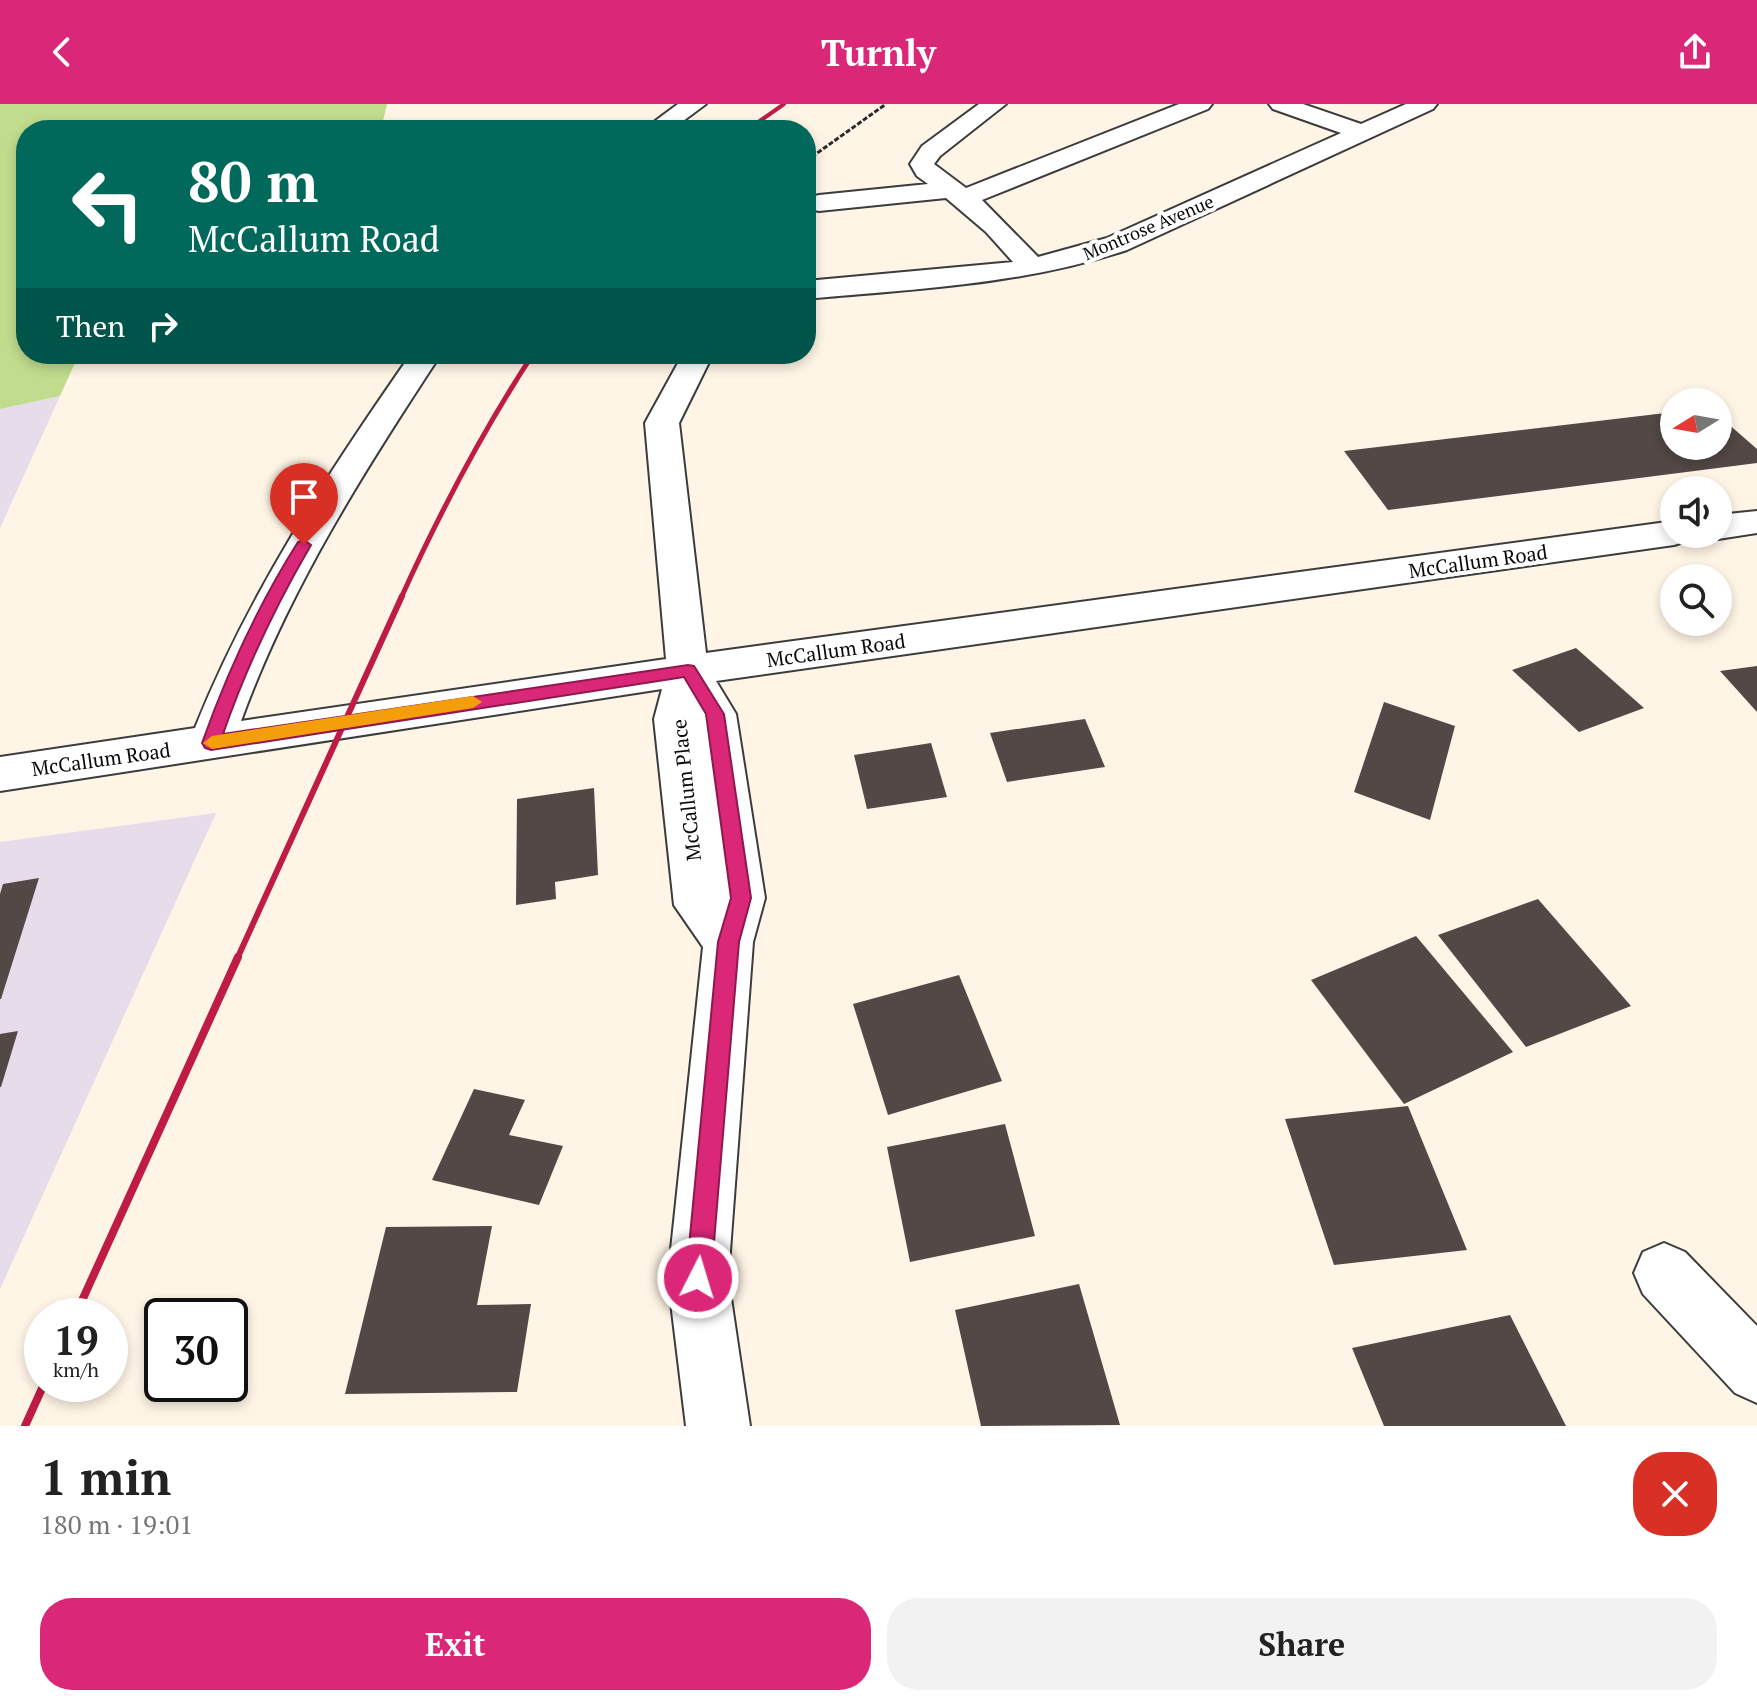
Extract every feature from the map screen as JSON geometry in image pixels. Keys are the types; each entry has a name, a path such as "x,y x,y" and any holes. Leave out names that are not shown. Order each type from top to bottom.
{"street":[{"path":"670,120 694,104"},
{"path":"994,104 923,158 922,164 926,171 960,193 1017,248 1031,267"},
{"path":"819,203 960,193 1200,104"},
{"path":"1281,104 1360,132"},
{"name":"Montrose Avenue","path":"816,289 1031,267 1074,259 1117,244 1425,104"},
{"path":"211,743 228,695 275,594 362,449 419,364"},
{"path":"688,671 662,423 693,364"},
{"path":"1732,525 1757,522"},
{"name":"McCallum Road","path":"0,774 688,671 1660,535"},
{"name":"McCallum Place","path":"688,671 675,719 698,905 728,942 698,1278 718,1426"},
{"path":"1664,1273 1757,1371"}],"path":[{"path":"816,153 886,104"}],"shaded area":[{"path":"60,396 0,528 0,409"},
{"path":"216,813 0,1289 0,842"}],"green space":[{"path":"0,104 387,104 383,120 16,120 16,364 74,364 60,396 0,409"}],"building":[{"path":"1660,414 1660,460 1732,460 1732,427 1757,449 1757,463 1388,510 1344,451"},
{"path":"1576,648 1644,708 1579,732 1512,670"},
{"path":"1757,666 1757,712 1720,671"},
{"path":"1384,702 1455,726 1430,820 1354,792"},
{"path":"1085,719 1105,767 1007,782 990,733"},
{"path":"931,743 947,797 867,809 854,755"},
{"path":"594,788 598,875 555,882 556,899 516,905 517,799"},
{"path":"39,878 0,999 0,894 3,884"},
{"path":"1538,899 1631,1006 1526,1047 1438,935"},
{"path":"1416,936 1513,1052 1404,1104 1311,980"},
{"path":"959,975 1002,1081 888,1115 853,1004"},
{"path":"18,1031 1,1087 0,1087 0,1034"},
{"path":"474,1089 525,1100 509,1135 563,1146 539,1205 432,1180"},
{"path":"1408,1106 1467,1250 1334,1265 1285,1119"},
{"path":"1005,1124 1035,1236 910,1262 887,1147"},
{"path":"492,1226 477,1305 531,1304 517,1392 345,1394 386,1227"},
{"path":"1079,1284 1120,1425 981,1426 955,1310"},
{"path":"1510,1315 1566,1426 1384,1426 1352,1348"}],"railway":[{"path":"761,120 784,104"},
{"path":"401,598 462,474 527,364"},
{"path":"237,959 402,596"},
{"path":"83,1298 238,957"},
{"path":"25,1426 36,1402"}],"slow traffic":[{"path":"212,743 473,702"}],"route":[{"path":"304,545 275,594 228,695 211,743 688,671 715,714 741,898 728,942 698,1278"}]}
